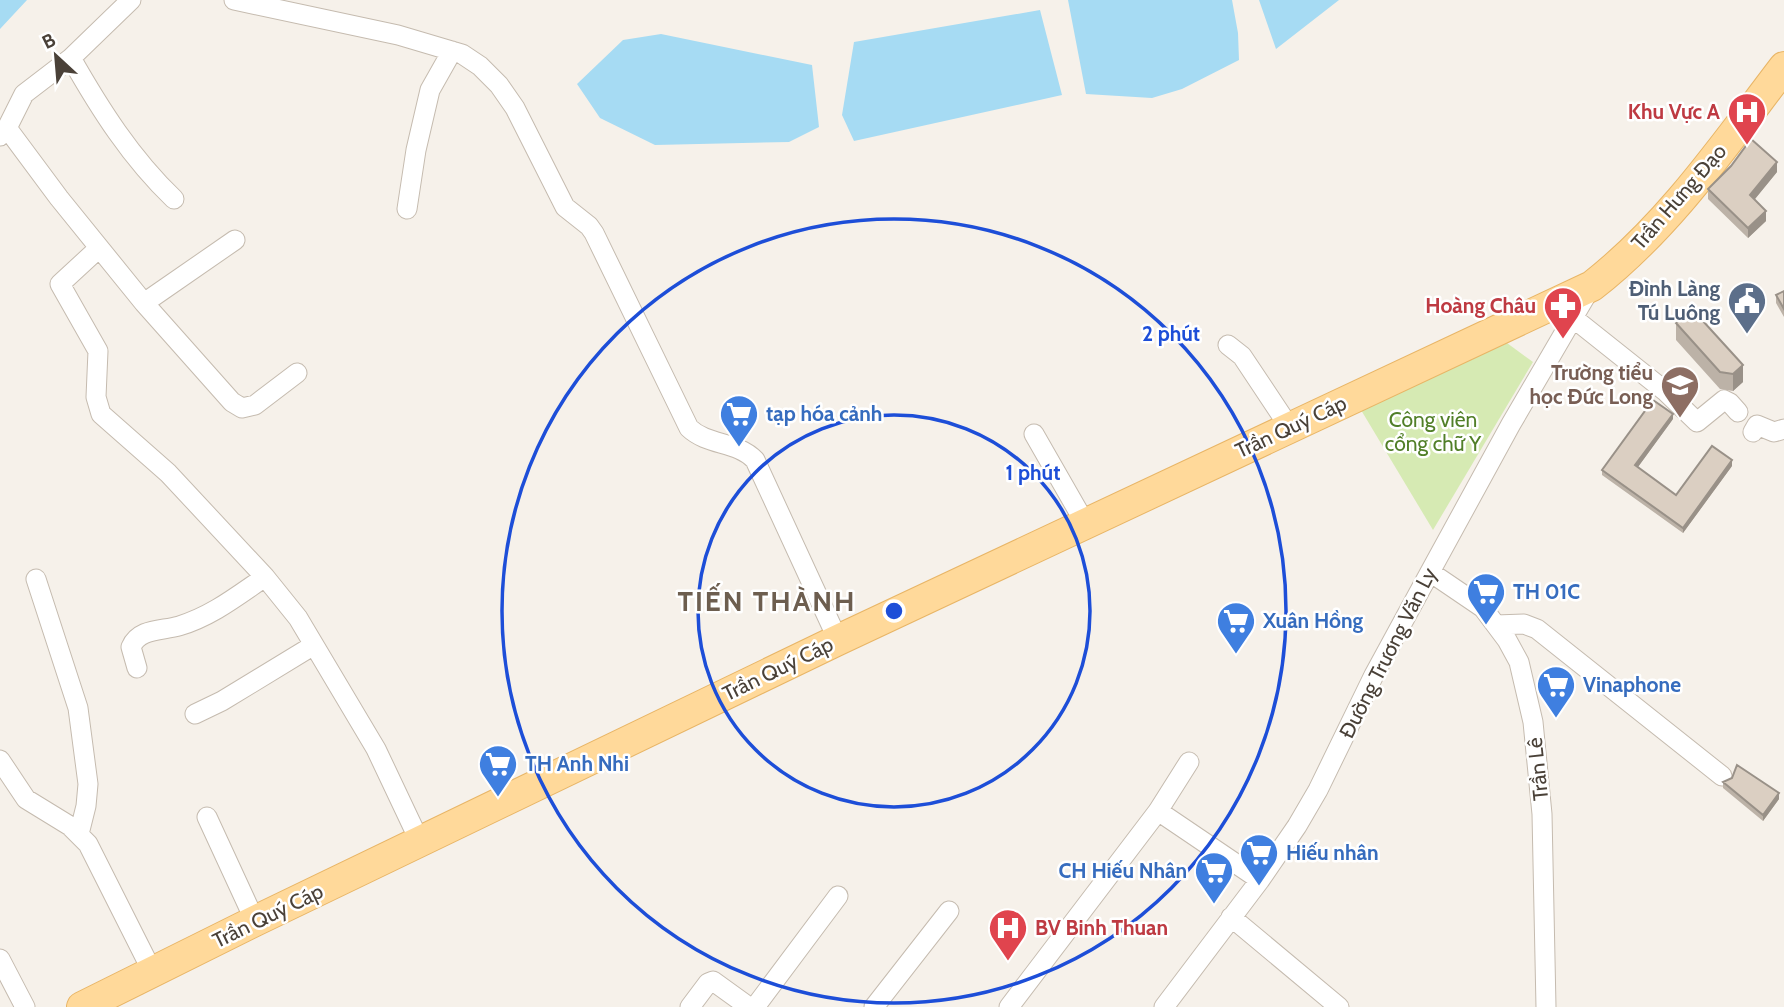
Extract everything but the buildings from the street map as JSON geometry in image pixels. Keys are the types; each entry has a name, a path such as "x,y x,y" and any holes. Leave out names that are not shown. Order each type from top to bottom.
{"main road":[{"name":"Trần Hưng Đạo","path":"1592,286 1655,229 1709,166 1784,67"},
{"name":"Trần Quý Cáp","path":"94,1004 255,921 838,640 1592,286"}],"street":[{"path":"131,0 71,58 24,94 4,132 144,303 232,402 242,408 255,405 297,373"},
{"path":"234,0 398,35 452,51 480,66 499,85 514,108 565,207 589,226 688,428 700,437 744,451 755,460 838,640"},
{"path":"407,209 416,150 430,90 452,51"},
{"path":"71,58 107,121 125,140 147,173 174,199"},
{"path":"144,303 235,240"},
{"path":"99,247 60,284 98,351 96,397 101,414 168,473 265,577 299,618 376,749 420,842"},
{"name":"Đường Trương Văn Ly","path":"1170,1005 1260,880 1318,790 1374,675 1592,286"},
{"path":"1573,317 1665,391 1698,422 1724,400 1738,412"},
{"path":"1228,345 1242,356 1290,428"},
{"path":"1753,432 1757,425 1774,432 1784,429"},
{"path":"1034,434 1085,523"},
{"name":"Trần Lê","path":"1430,572 1483,608 1519,662 1533,722 1542,814 1546,1007"},
{"path":"137,668 131,647 141,634 195,621 217,610 265,577"},
{"path":"36,579 78,708 88,784 79,834"},
{"path":"1496,625 1524,624 1537,629 1722,776"},
{"path":"195,714 222,701 314,645"},
{"path":"0,761 26,799 71,826 88,844 153,972"},
{"path":"1009,1007 1158,811 1189,762"},
{"path":"1158,811 1260,880"},
{"path":"207,817 255,921"},
{"path":"755,1007 838,896"},
{"path":"874,1007 949,911"},
{"path":"1231,917 1339,1007"},
{"path":"0,959 25,1007"},
{"path":"690,1007 713,981 749,1007"}],"green space":[{"name":"Công viên cổng chữ Y","path":"1507,343 1533,362 1433,530 1361,410"}],"water":[{"path":"0,0 27,0 0,29"},
{"path":"1068,0 1232,0 1238,33 1239,60 1182,89 1152,98 1086,94"},
{"path":"1259,0 1339,0 1276,49"},
{"path":"1040,10 1062,95 854,141 842,115 854,42"},
{"path":"661,34 812,65 819,127 789,142 655,145 600,118 577,84 623,40"}],"place":[{"name":"Khu Vực A","path":"1747,146"},
{"name":"Đình Làng Tú Luông","path":"1747,335"},
{"name":"Hoàng Châu","path":"1563,340"},
{"name":"Trường tiểu học Đức Long","path":"1680,419"},
{"name":"tạp hóa cảnh","path":"739,448"},
{"name":"TH 01C","path":"1486,626"},
{"name":"Xuân Hồng","path":"1236,655"},
{"name":"Vinaphone","path":"1556,719"},
{"name":"TH Anh Nhi","path":"498,798"},
{"name":"Hiếu nhân","path":"1259,887"},
{"name":"CH Hiếu Nhân","path":"1214,905"},
{"name":"BV Binh Thuan","path":"1008,962"}],"district":[{"name":"TIẾN THÀNH","path":"767,601"}]}
